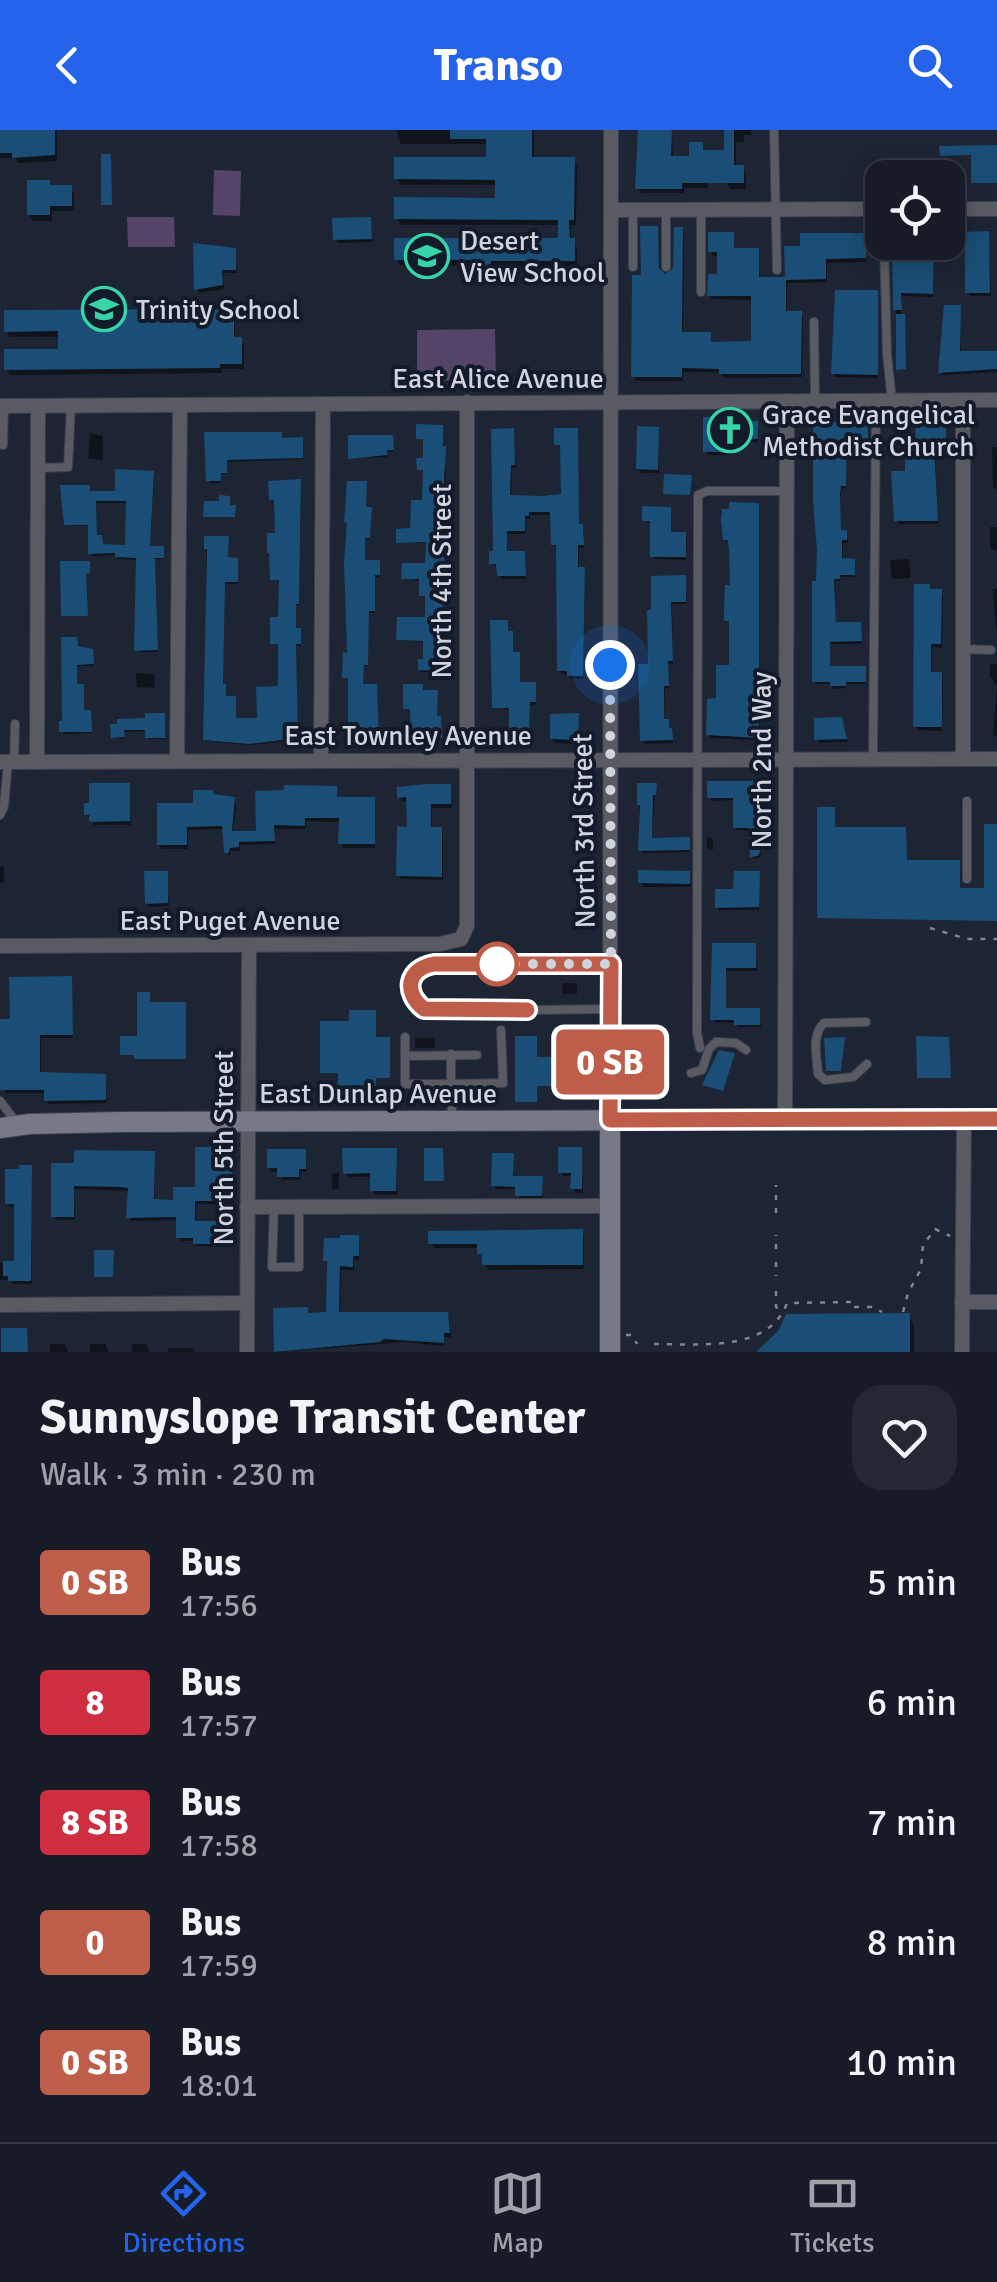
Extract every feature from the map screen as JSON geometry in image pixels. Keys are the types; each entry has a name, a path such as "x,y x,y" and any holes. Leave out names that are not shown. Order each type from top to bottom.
{"main road":[{"name":"East Dunlap Avenue","path":"10,1127 247,1121 997,1118"},
{"name":"North 3rd Street","path":"610,1120 616,1344"}],"street":[{"name":"North 3rd Street","path":"610,1120 611,130"},
{"path":"965,208 997,209"},
{"path":"610,210 865,209"},
{"path":"962,759 963,400"},
{"name":"East Alice Avenue","path":"2,406 997,400"},
{"name":"North 2nd Way","path":"785,1119 786,401"},
{"name":"North 4th Street","path":"460,939 467,926 467,402"},
{"path":"321,760 323,404"},
{"path":"177,761 180,405"},
{"path":"37,762 38,406"},
{"name":"East Townley Avenue","path":"7,762 997,759"},
{"name":"East Puget Avenue","path":"0,946 440,944 460,939"},
{"name":"North 5th Street","path":"246,1352 249,945"},
{"path":"962,1352 964,1119"},
{"path":"247,1207 610,1206"},
{"path":"962,1302 997,1302"},
{"path":"0,1304 247,1303"}],"lane":[{"path":"774,130 777,270"},
{"path":"633,210 633,267"},
{"path":"666,210 666,267"},
{"path":"701,210 701,292"},
{"path":"884,260 892,400"},
{"path":"814,322 815,401"},
{"path":"873,759 876,400"},
{"path":"2,406 4,445"},
{"path":"38,468 68,467 71,406"},
{"path":"700,1048 696,992 698,496 707,491 787,491"},
{"path":"963,649 991,650"},
{"path":"0,816 14,724"},
{"path":"967,879 968,801"},
{"path":"611,964 434,964 422,966 412,975 409,988 413,1001 424,1009 437,1011 611,1009"},
{"path":"866,1022 824,1023 816,1033 816,1058 818,1074 826,1080 853,1077 867,1064"},
{"path":"404,1037 405,1084 504,1083 501,1030"},
{"path":"691,1072 702,1070 709,1049 716,1042 736,1042 746,1050"},
{"path":"451,1054 452,1121"},
{"path":"405,1056 477,1054"},
{"path":"0,1101 10,1127"},
{"path":"274,1207 272,1266 299,1266 299,1206"}],"path":[{"path":"930,928 968,939 997,939"},
{"path":"776,1185 776,1213"},
{"path":"904,1312 908,1293 921,1269 923,1245 928,1236 935,1230 945,1231 950,1235 950,1247"},
{"path":"776,1235 776,1249"},
{"path":"776,1262 776,1276"},
{"path":"776,1290 776,1307 783,1313"},
{"path":"654,1344 743,1346 774,1328 787,1302 854,1302 854,1307 872,1307 882,1312"},
{"path":"616,1344 632,1334 637,1344"}],"shaded area":[{"path":"214,170 241,171 240,216 213,215"},
{"path":"127,217 174,217 175,247 128,247"},
{"path":"495,329 496,380 417,381 417,330"}],"building":[{"path":"0,130 55,130 55,155 12,158 12,153 0,153"},
{"path":"450,130 532,130 532,157 575,157 574,220 569,220 570,238 575,238 575,261 491,261 491,274 470,274 470,260 394,260 394,238 558,238 558,220 394,219 394,197 495,198 495,180 394,179 394,157 486,157 486,139 450,139"},
{"path":"638,130 672,130 671,156 689,156 689,142 703,142 703,150 724,150 724,130 734,130 734,165 744,165 744,183 682,183 682,189 635,189"},
{"path":"997,145 997,183 971,183 971,155 940,156 939,146"},
{"path":"101,154 111,154 112,205 101,205"},
{"path":"27,180 72,185 72,206 50,206 50,215 27,215"},
{"path":"371,217 372,239 333,240 332,218"},
{"path":"640,226 658,226 659,268 665,274 673,268 674,227 683,227 682,332 711,332 711,342 751,341 751,296 707,296 708,274 717,274 717,252 708,252 708,232 734,232 734,248 759,248 759,277 785,277 784,246 800,246 800,233 865,233 865,258 826,259 826,279 786,280 786,311 802,311 801,374 719,374 719,369 682,368 682,377 631,377 632,275 641,275"},
{"path":"989,231 990,293 965,293 965,232"},
{"path":"193,243 236,248 236,270 222,270 223,285 194,290"},
{"path":"892,260 934,260 933,294 901,293 902,310 893,310"},
{"path":"835,290 878,290 878,375 831,374"},
{"path":"944,305 961,305 960,351 997,351 997,369 938,373"},
{"path":"234,309 234,337 242,337 242,364 220,364 220,368 4,370 4,349 58,349 58,331 4,332 4,310"},
{"path":"896,314 905,314 906,369 896,370"},
{"name":"Grace Evangelical Methodist Church","path":"703,417 713,417 713,421 758,421 758,439 726,440 726,452 703,452"},
{"path":"946,417 946,442 934,442 938,521 894,521 891,471 905,471 905,451 916,451 915,418"},
{"path":"863,420 863,424 868,424 868,439 847,439 846,486 841,486 840,495 841,530 847,530 847,540 842,540 842,558 855,559 855,575 834,579 836,622 861,622 862,641 830,642 830,666 866,666 866,682 830,686 830,682 812,682 812,581 816,581 817,550 813,423"},
{"path":"416,424 443,425 446,446 441,536 445,536 443,611 439,611 437,671 418,670 418,659 423,659 423,641 396,640 397,617 425,617 425,596 419,596 419,579 401,579 402,563 425,563 426,542 396,543 396,529 410,528 411,500 422,500 423,470 417,470 416,458 423,458 423,439 416,439"},
{"path":"637,426 659,427 658,470 636,469"},
{"path":"514,428 515,465 511,465 510,495 543,496 561,494 560,445 554,445 554,428 578,428 579,524 583,524 584,545 578,545 578,567 585,567 583,676 567,676 567,671 557,671 556,545 551,545 550,512 529,512 525,516 525,531 507,531 507,551 525,551 526,576 497,576 496,564 489,564 489,551 493,551 491,429"},
{"path":"204,432 282,432 282,438 303,437 303,458 227,460 227,473 221,473 221,481 206,481"},
{"path":"348,435 393,435 394,450 387,450 387,455 348,459"},
{"path":"115,469 154,471 150,546 164,546 164,558 155,558 158,650 134,651 136,558 115,557 115,553 88,554 88,525 64,525 60,485 90,485 90,491 115,491","holes":["96,501 126,501 125,545 103,544 102,535 97,535"]},
{"path":"664,474 692,475 690,495 663,494"},
{"path":"301,479 296,604 296,628 301,628 301,644 296,644 298,738 249,744 203,740 207,549 204,536 229,536 228,557 238,558 238,582 225,582 223,684 226,696 236,696 236,718 257,718 256,687 278,686 278,644 270,644 270,617 278,617 279,580 270,580 267,553 267,533 275,533 274,500 269,500 268,481"},
{"path":"347,481 367,481 366,507 372,507 365,560 380,560 380,575 375,575 375,611 369,611 368,665 364,665 363,684 377,684 379,738 348,739 348,678 342,678 343,652 347,653"},
{"path":"219,495 230,496 230,505 236,505 235,517 203,517 204,501 219,501"},
{"path":"729,502 759,503 759,738 706,735 707,699 716,698 716,665 729,665 729,621 724,621 724,609 725,585 730,585 729,552 721,520 722,509 729,509"},
{"path":"642,506 671,507 671,532 686,532 686,557 650,557 650,521 642,521"},
{"path":"60,561 90,561 90,573 86,574 88,616 61,616"},
{"path":"686,575 686,602 671,602 673,661 668,661 669,686 664,686 664,719 669,719 673,740 640,741 638,664 648,664 651,576"},
{"path":"914,584 942,589 941,644 931,644 931,672 942,672 942,727 913,727"},
{"path":"490,620 508,620 508,631 513,631 513,652 520,652 520,682 536,682 536,702 530,702 529,742 509,742 509,708 492,708"},
{"path":"61,637 77,637 78,646 93,649 94,664 77,665 77,684 84,684 84,710 91,710 92,732 59,732"},
{"path":"403,684 423,684 423,690 438,690 437,716 441,716 442,738 411,739 410,709 403,709"},
{"path":"145,713 165,713 165,738 145,738 145,730 124,730 125,737 111,738 110,724 117,724 117,719 145,718"},
{"path":"579,713 578,740 550,739 550,714"},
{"path":"842,717 847,739 814,740 814,718"},
{"path":"707,781 758,781 758,856 750,857 749,828 733,828 733,798 707,798"},
{"path":"89,783 130,783 130,821 89,822 89,815 84,815 84,803 89,803"},
{"path":"637,783 657,783 652,838 690,837 690,850 638,851"},
{"path":"451,784 451,804 431,804 431,827 442,827 442,877 396,876 397,826 407,827 406,797 397,798 397,787"},
{"path":"284,785 337,786 337,797 375,797 375,844 338,844 339,818 305,818 305,826 274,825 275,841 239,842 239,847 230,848 229,853 224,853 222,826 187,827 187,845 157,845 157,803 193,803 193,790 213,790 213,794 235,797 232,831 256,831 255,791 284,790"},
{"path":"817,807 835,807 835,827 906,827 907,860 960,860 960,888 984,888 984,824 997,824 997,921 817,918"},
{"path":"638,870 690,871 690,884 638,883"},
{"path":"144,871 168,871 168,903 145,904"},
{"path":"734,871 760,871 759,907 715,908 715,889 733,889"},
{"path":"712,943 756,943 756,968 726,968 726,1008 760,1008 760,1025 710,1020"},
{"path":"72,976 73,1035 40,1035 40,1072 106,1074 106,1100 44,1101 44,1090 0,1090 0,1019 10,1019 9,977"},
{"path":"137,992 150,992 150,1002 186,1002 186,1059 134,1059 134,1055 120,1055 120,1036 137,1036"},
{"path":"349,1010 376,1010 376,1037 390,1037 390,1078 376,1078 376,1086 338,1086 338,1073 320,1073 320,1021 349,1021"},
{"path":"515,1036 537,1036 537,1057 562,1057 562,1086 537,1086 537,1102 515,1102"},
{"path":"916,1036 949,1037 951,1078 917,1078"},
{"path":"845,1037 841,1071 826,1071 824,1038"},
{"path":"719,1050 735,1053 723,1091 702,1085"},
{"path":"195,1147 233,1147 233,1201 195,1201 195,1221 225,1221 225,1244 193,1244 193,1238 176,1238 176,1217 126,1218 128,1188 74,1186 74,1217 51,1217 51,1163 74,1163 74,1150 155,1151 154,1199 173,1200 173,1187 195,1187"},
{"path":"558,1147 582,1147 582,1189 570,1189 571,1173 558,1173"},
{"path":"342,1148 397,1148 396,1191 370,1191 370,1173 343,1174"},
{"path":"424,1148 443,1148 444,1181 424,1181"},
{"path":"267,1149 306,1149 306,1169 299,1169 299,1177 277,1177 277,1168 267,1168"},
{"path":"492,1153 514,1153 513,1176 543,1176 542,1196 515,1196 515,1187 491,1186"},
{"path":"19,1165 32,1165 31,1281 8,1281 8,1276 3,1276 3,1261 14,1261 14,1204 5,1204 5,1169 19,1169"},
{"path":"583,1229 583,1265 482,1265 477,1244 428,1244 428,1231"},
{"path":"359,1235 359,1256 353,1256 353,1267 340,1266 339,1312 448,1312 450,1333 444,1333 444,1343 384,1339 274,1352 273,1308 308,1307 308,1313 326,1312 324,1238"},
{"path":"94,1250 114,1250 113,1277 94,1277"},
{"path":"910,1313 910,1352 756,1352 779,1330 786,1314"},
{"path":"1,1328 27,1328 28,1352 1,1352"}],"bus line":[{"path":"527,1010 424,1009 413,1001 409,988 412,975 422,966 434,964 611,964 610,1120 997,1119"}],"place":[{"name":"Desert View School","path":"427,256"},
{"name":"Trinity School","path":"104,309"},
{"name":"Grace Evangelical Methodist Church","path":"730,430"}],"route":[{"path":"497,964 611,964 610,665"}]}
